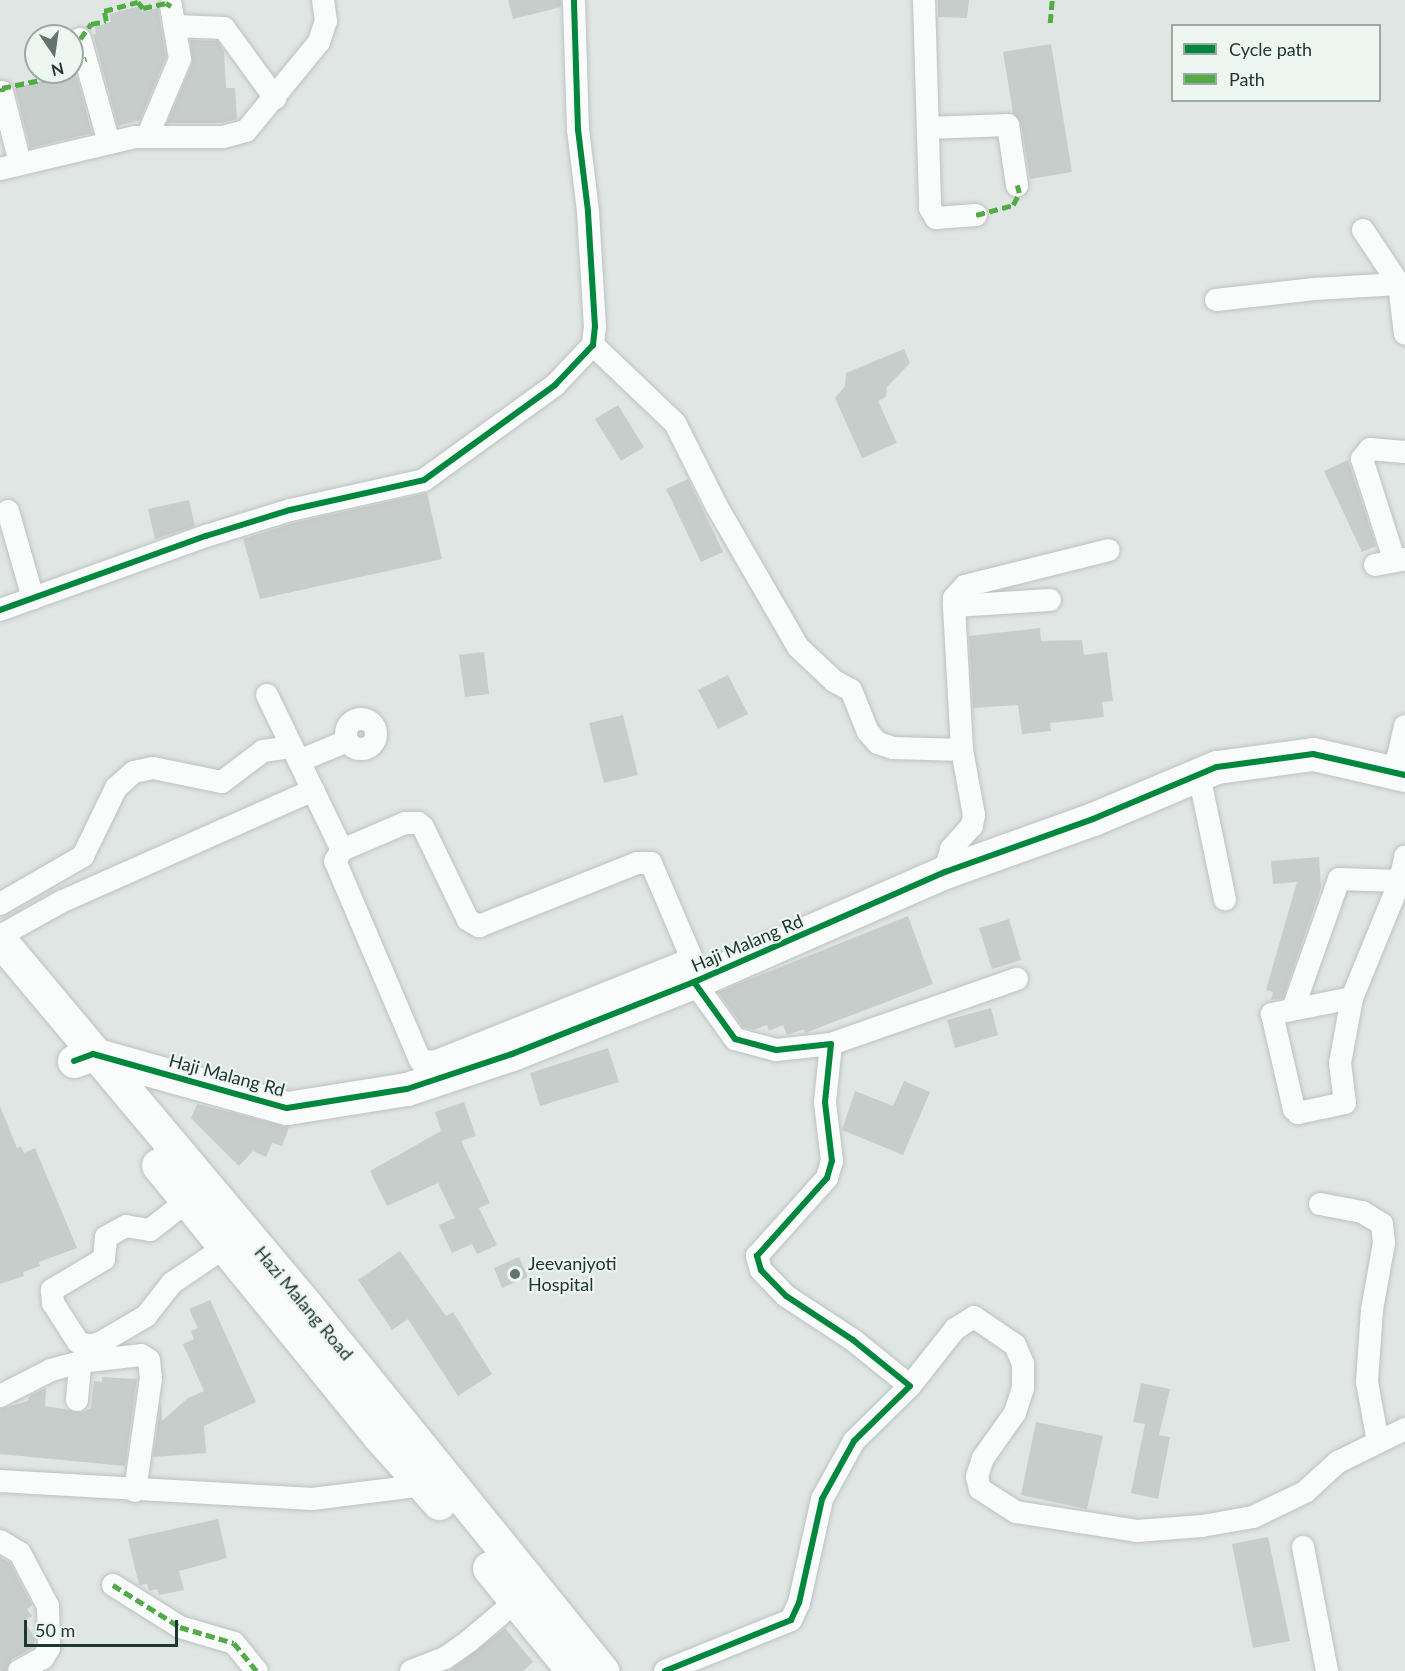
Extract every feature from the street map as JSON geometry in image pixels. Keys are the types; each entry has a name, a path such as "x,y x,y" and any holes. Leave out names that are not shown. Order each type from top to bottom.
{"main road":[{"name":"Haji Malang Rd","path":"94,1071 287,1108 407,1089 512,1054 694,982 945,872 1093,819 1217,766 1313,754 1400,772"},
{"name":"Hazi Malang Road","path":"0,938 187,1201 225,1247 352,1382"},
{"name":"Hazi Malang Road","path":"0,973 94,1071 352,1382 602,1671"},
{"name":"Hazi Malang Road","path":"437,1482 515,1602 573,1671"}],"street":[{"path":"2,92 10,166 148,135 236,136 246,131 319,42 326,21 323,0"},
{"path":"574,0 578,130 588,211 593,345 675,423 716,505 798,647 834,681 851,690 868,732 878,743 893,748 962,750"},
{"path":"924,0 932,214 940,219 976,215"},
{"path":"148,135 180,59 173,16 225,28 275,98"},
{"path":"84,53 109,143"},
{"path":"928,128 1008,125 1017,185"},
{"path":"1363,230 1402,284 1405,334"},
{"path":"1216,300 1402,284"},
{"path":"0,610 279,513 424,480 555,386 593,345"},
{"path":"1391,561 1362,459 1370,449 1405,452"},
{"path":"8,511 33,598"},
{"path":"945,872 951,849 972,826 974,814 962,750 954,598 965,586 1108,550"},
{"path":"954,606 1050,600"},
{"path":"267,695 342,850"},
{"path":"1400,772 1405,726"},
{"path":"0,904 83,856 116,788 134,772 153,768 222,782 263,751 295,754 347,741"},
{"path":"1199,774 1225,899"},
{"path":"0,938 63,901 313,790"},
{"path":"405,823 418,823 468,920 479,926 646,861 656,869 690,954 684,962 434,1062 420,1060 336,868 336,855 342,850 405,823"},
{"path":"1352,998 1272,1014 1294,1109 1304,1114 1345,1103 1340,1063 1352,998 1400,881 1405,856"},
{"path":"1293,1009 1339,879 1400,881"},
{"path":"694,982 735,1039 776,1050 831,1044 1017,979"},
{"path":"831,1044 825,1102 831,1161 827,1178 757,1256 761,1270 786,1296 853,1340 910,1386"},
{"path":"187,1201 150,1230 126,1226 106,1237 104,1259 52,1290 53,1304 78,1342 100,1343 146,1316 172,1283 225,1247"},
{"path":"1320,1204 1362,1212 1382,1224 1384,1243 1372,1310 1367,1382 1378,1442"},
{"path":"665,1671 791,1620 799,1603 822,1499 854,1441 910,1386 955,1329 974,1317 1015,1345 1023,1364 1023,1388 1015,1413 983,1458 977,1477 980,1489 1016,1512 1137,1531 1202,1526 1252,1517 1305,1492 1338,1461 1405,1430"},
{"path":"0,1396 51,1370 80,1362 141,1355 149,1360 151,1378 135,1491"},
{"path":"77,1400 80,1362"},
{"path":"0,1481 135,1491 312,1499 437,1482"},
{"path":"0,1540 20,1552 48,1606 46,1654 19,1671"},
{"path":"1303,1547 1327,1671"},
{"path":"113,1585 180,1628 234,1643 257,1671"},
{"path":"411,1671 445,1658 470,1641 515,1602"}],"building":[{"path":"508,0 561,0 561,7 513,19"},
{"path":"938,0 969,0 967,18 938,17"},
{"path":"140,6 142,12 158,8 166,57 140,120 118,126 93,34 96,34 95,27 111,22 109,14"},
{"path":"190,40 217,41 224,51 226,88 235,88 237,119 221,123 167,123 192,64"},
{"path":"1051,44 1072,172 1030,179 1021,123 1013,113 1003,52"},
{"path":"30,84 79,84 92,133 30,148 15,88"},
{"path":"904,349 910,363 887,387 886,397 878,401 897,443 862,458 835,398 845,386 846,373"},
{"path":"618,405 644,447 621,461 595,419"},
{"path":"1348,460 1376,546 1362,552 1324,471"},
{"path":"688,479 723,552 701,562 666,489"},
{"path":"427,493 442,559 260,599 243,539 293,523"},
{"path":"189,500 195,526 155,539 148,509"},
{"path":"1040,628 1041,641 1082,640 1084,655 1107,652 1113,701 1102,702 1104,717 1050,723 1051,731 1022,734 1018,705 973,708 969,636"},
{"path":"484,652 489,694 465,697 459,655"},
{"path":"728,675 748,714 718,729 698,690"},
{"path":"623,715 638,775 604,783 589,723"},
{"path":"1319,857 1321,887 1317,899 1283,998 1271,1000 1273,992 1266,990 1297,882 1273,884 1271,861"},
{"path":"908,916 933,984 805,1033 804,1029 787,1035 783,1025 769,1031 767,1025 753,1030 743,1027 718,992"},
{"path":"1009,919 1021,960 992,969 979,928"},
{"path":"991,1008 998,1035 955,1048 947,1020"},
{"path":"608,1048 619,1082 540,1106 530,1073"},
{"path":"904,1081 930,1092 903,1155 842,1130 855,1091 893,1106"},
{"path":"464,1102 476,1136 461,1141 490,1203 479,1208 497,1245 477,1254 472,1244 452,1253 439,1225 455,1218 438,1183 387,1206 370,1171 441,1131 435,1112"},
{"path":"197,1104 289,1127 282,1146 272,1143 266,1157 253,1151 239,1166 191,1118"},
{"path":"0,1106 17,1148 21,1146 24,1153 35,1148 77,1248 39,1262 40,1266 23,1272 24,1276 0,1284"},
{"path":"400,1251 446,1316 453,1312 492,1374 458,1396 408,1319 392,1330 358,1280"},
{"path":"519,1257 528,1277 502,1288 494,1268"},
{"path":"210,1300 256,1402 204,1426 206,1453 153,1457 161,1402 162,1421 188,1398 204,1391 183,1344 194,1339 191,1331 198,1328 189,1309"},
{"path":"102,1377 137,1379 125,1466 0,1454 0,1409 28,1401 29,1396 46,1388 45,1406 82,1412 91,1408 94,1381 102,1382"},
{"path":"1141,1383 1170,1389 1159,1435 1170,1437 1158,1499 1131,1493 1145,1424 1133,1422"},
{"path":"1036,1422 1103,1436 1087,1509 1021,1495"},
{"path":"218,1519 227,1558 179,1571 184,1590 159,1595 157,1589 149,1591 147,1584 139,1585 128,1539"},
{"path":"1268,1537 1290,1641 1253,1648 1232,1544"},
{"path":"0,1557 10,1563 32,1605 27,1609 32,1616 24,1621 35,1638 33,1648 12,1659 6,1671 0,1671"},
{"path":"505,1628 533,1662 523,1671 449,1671"}],"marked path":[{"path":"1050,23 1052,0"},
{"path":"84,34 91,24 106,21 104,11 138,2 143,8 166,3 171,6"},
{"path":"2,92 2,88 24,83"},
{"path":"976,215 1013,205 1019,193 1017,185"},
{"path":"113,1585 180,1627 234,1643 257,1671"}],"cycle path":[{"path":"0,610 206,536 290,510 424,480 555,385 593,345 595,327 588,211 578,130 574,0"},
{"path":"74,1061 93,1054 287,1108 407,1089 512,1054 694,982 945,872 1093,819 1217,767 1313,754 1405,775"},
{"path":"665,1671 791,1620 799,1603 822,1499 854,1441 910,1386 853,1340 786,1296 761,1270 757,1256 827,1178 832,1161 825,1102 831,1044 776,1050 735,1039 694,982"}],"place":[{"name":"Jeevanjyoti Hospital","path":"515,1274"}]}
